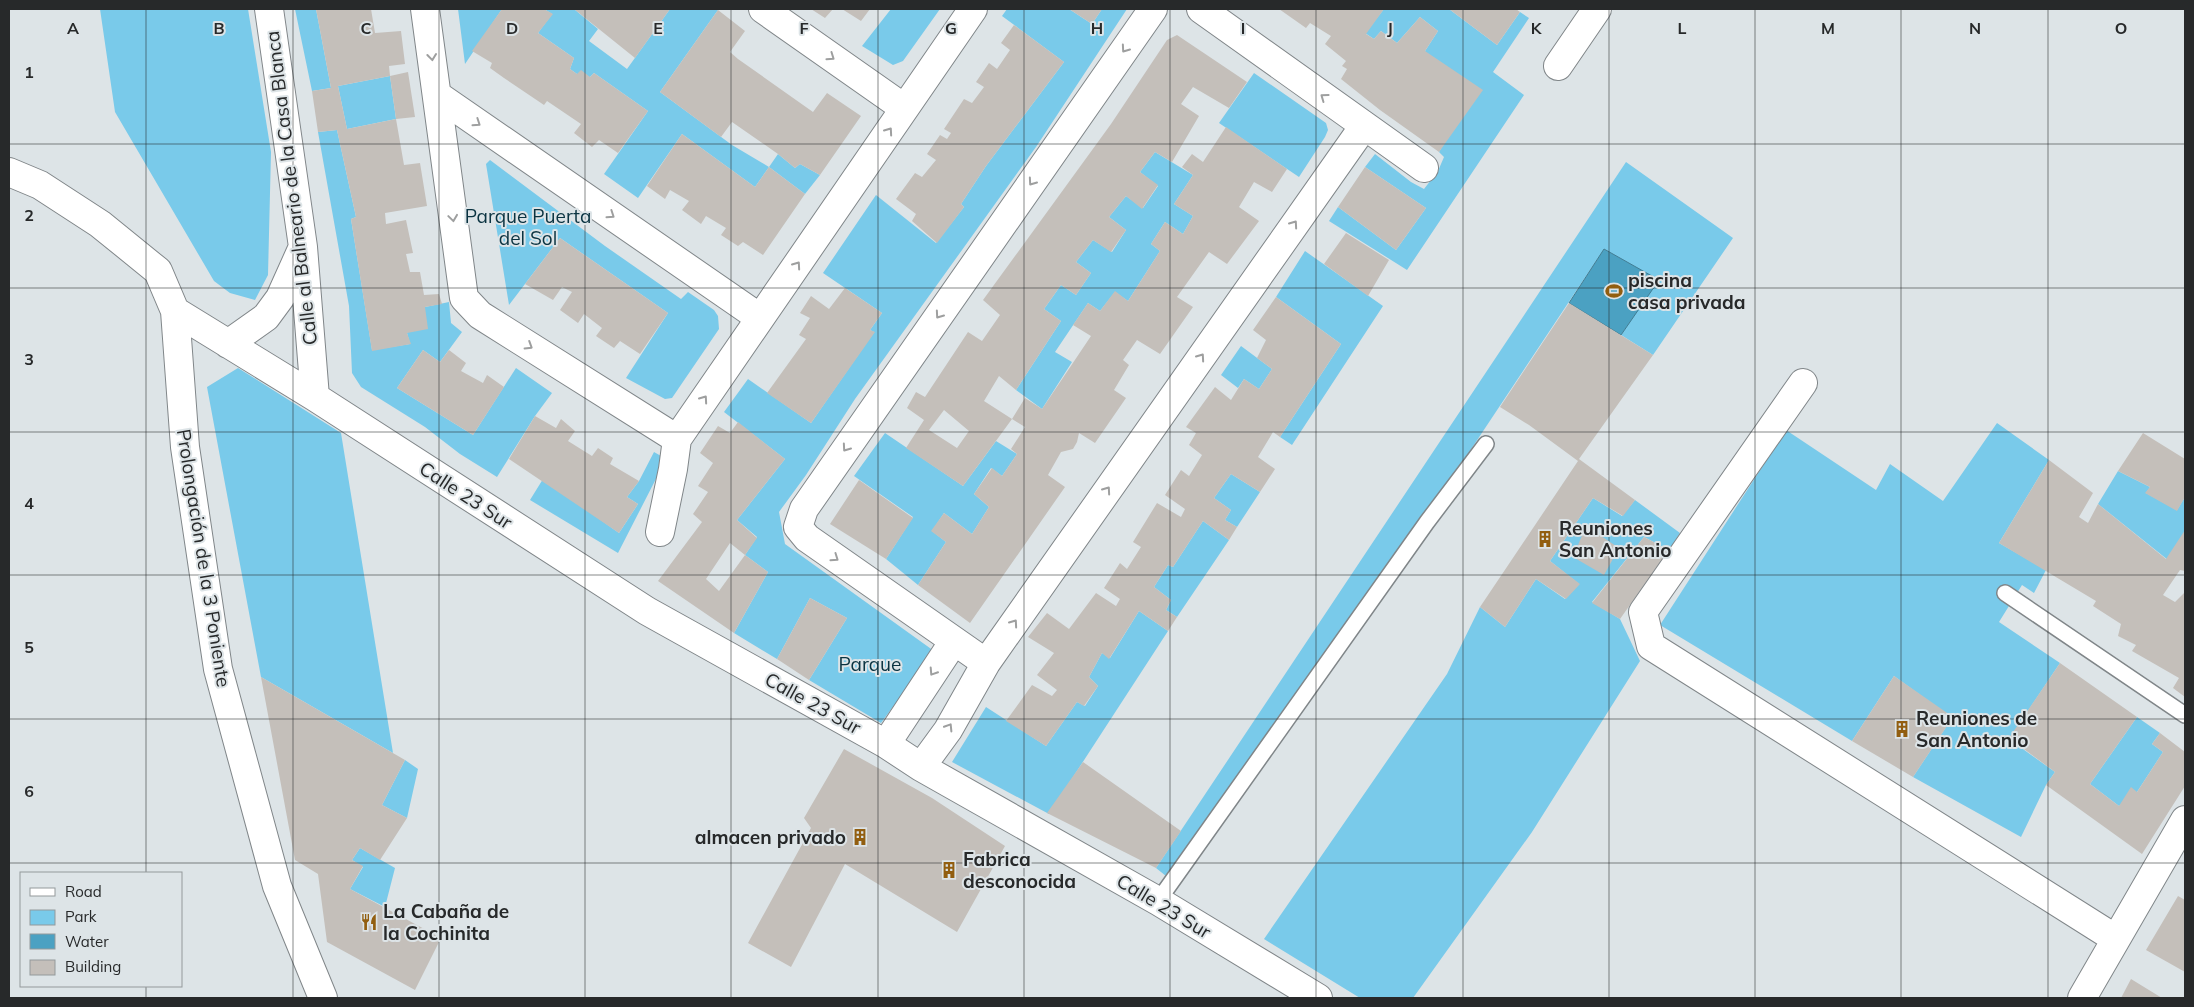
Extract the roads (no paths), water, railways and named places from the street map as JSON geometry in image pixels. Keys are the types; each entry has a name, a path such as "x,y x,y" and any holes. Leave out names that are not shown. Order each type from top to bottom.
{"street":[{"name":"Calle al Balneario de la Casa Blanca","path":"269,9 303,247 315,397"},
{"path":"425,9 464,298 480,315 677,439"},
{"path":"763,9 904,108"},
{"path":"660,532 677,439 973,9"},
{"path":"986,663 807,538 798,527 804,508 1153,9"},
{"path":"1201,9 1424,168"},
{"path":"1558,66 1597,9"},
{"path":"437,95 760,318"},
{"path":"921,767 948,730 986,663 1364,126"},
{"name":"Prolongación de la 3 Poniente","path":"9,172 40,186 100,224 158,271 175,311 185,447 218,669 277,886 324,998"},
{"path":"228,344 266,317 280,298 303,247"},
{"name":"Calle 23 Sur","path":"175,311 315,397 647,611 886,744 921,767 1158,901 1318,998"},
{"path":"1803,383 1643,612 1651,646 2116,939"},
{"path":"886,744 954,641"},
{"path":"2082,998 2185,820"}],"lane":[{"path":"1158,901 1427,522 1486,444"},
{"path":"2005,593 2185,715"}],"water":[{"name":"piscina casa privada","path":"1604,249 1659,280 1621,335 1569,303"}],"place":[{"name":"piscina casa privada","path":"1614,291"},
{"name":"Reuniones San Antonio","path":"1545,539"},
{"name":"Reuniones de San Antonio","path":"1902,729"},
{"name":"almacen privado","path":"860,837"},
{"name":"Fabrica desconocida","path":"949,870"},
{"name":"La Cabaña de la Cochinita","path":"369,922"}],"park label":[{"name":"Parque Puerta del Sol","path":"528,227"},
{"name":"Parque","path":"870,664"}]}
